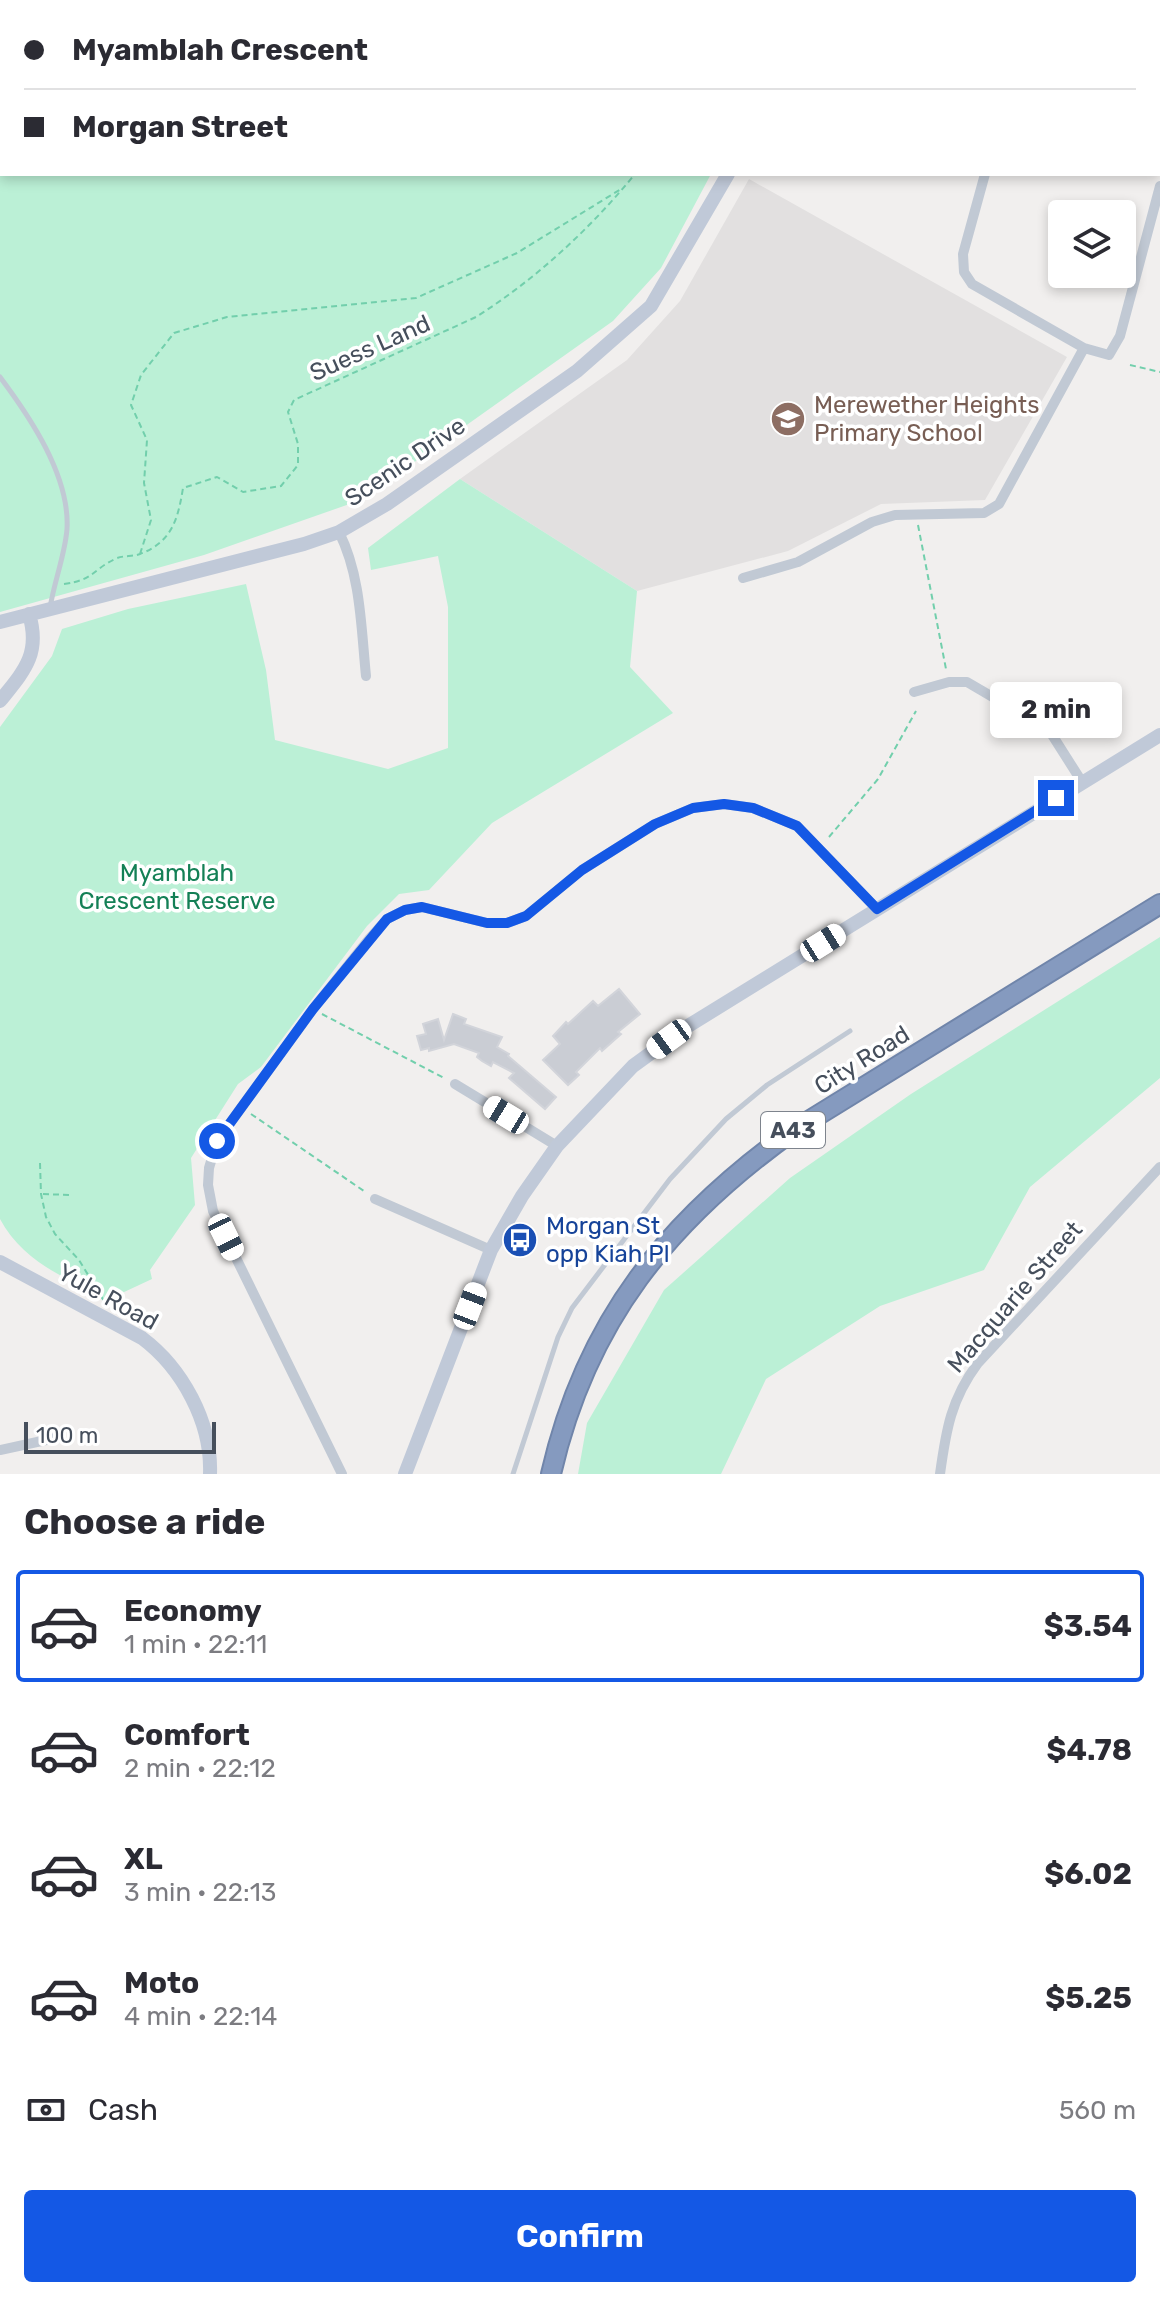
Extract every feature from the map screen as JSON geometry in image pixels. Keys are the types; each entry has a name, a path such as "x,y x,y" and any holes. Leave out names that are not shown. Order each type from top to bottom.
{"highway":[{"name":"City Road","path":"551,1474 571,1405 612,1319 666,1241 703,1202 743,1167 794,1130 1160,904"}],"street":[{"name":"Scenic Drive","path":"0,622 304,544 339,532 387,504 577,371 651,306 727,176"},
{"path":"984,176 963,254 964,272 972,284 1084,348 1109,355 1120,336 1160,186"},
{"path":"743,578 798,562 872,522 895,515 984,513 999,504 1084,348"},
{"path":"339,532 349,553 357,590 366,676"},
{"path":"0,701 23,671 34,644 29,614"},
{"path":"914,692 949,682 967,682 1049,730 1082,782"},
{"path":"405,1474 491,1250 522,1196 557,1146 633,1066 688,1026 1160,735"},
{"path":"342,1474 213,1211 208,1185 209,1168 217,1141 240,1106 313,1009 387,919 405,910 422,907 487,923 507,923 526,916 582,870 655,824 693,808 724,804 753,808 797,826 877,909"},
{"path":"455,1084 557,1146"},
{"name":"Macquarie Street","path":"940,1474 952,1409 962,1384 1160,1167"},
{"path":"375,1199 491,1250"},
{"name":"Yule Road","path":"0,1262 142,1338 164,1354 178,1372 199,1415 207,1443 210,1474"},
{"path":"0,1450 60,1437"}],"lane":[{"path":"0,377 43,441 64,496 67,528 50,609"},
{"path":"513,1474 558,1337 572,1308 634,1226 670,1179 726,1119 767,1085 850,1031"}],"path":[{"name":"Suess Land","path":"55,585 80,581 116,558 139,554 169,533 178,518 183,488 217,477 243,492 281,486 298,465 298,444 288,412 294,400 476,317 501,301 570,244 633,176"},
{"path":"139,554 151,520 144,483 147,440 131,405 141,375 174,333 227,317 416,298 517,253 625,186"},
{"path":"1130,365 1160,372"},
{"path":"918,525 946,669"},
{"path":"829,837 878,779 916,711"},
{"path":"313,1009 455,1084"},
{"path":"240,1106 375,1199"},
{"path":"40,1163 41,1194 46,1217 55,1234 79,1260 104,1301"},
{"path":"41,1194 69,1195"}],"shaded area":[{"name":"Merewether Heights Primary School","path":"749,179 1067,357 985,500 881,504 788,551 637,591 460,479 627,360 680,301"}],"green space":[{"path":"0,176 710,176 661,268 613,321 361,500 204,555 0,612"},
{"name":"Myamblah Crescent Reserve","path":"460,479 637,591 630,667 673,713 492,823 429,890 399,894 367,926 261,1067 238,1084 191,1158 195,1205 150,1270 152,1279 107,1300 33,1258 0,1219 0,727 52,656 62,629 128,609 246,584 266,670 275,740 388,769 448,748 448,607 438,556 371,570 368,548"},
{"path":"1160,937 1160,1078 1030,1187 984,1270 880,1306 766,1379 721,1474 578,1474 587,1423 664,1290 790,1178 911,1094"}],"building":[{"path":"619,989 640,1014 618,1032 621,1034 602,1051 600,1048 576,1072 579,1075 568,1085 543,1060 560,1044 553,1036 593,1001 598,1006"},
{"path":"453,1014 466,1019 464,1024 502,1037 497,1047 509,1054 556,1097 545,1109 509,1078 514,1073 493,1062 491,1066 477,1057 479,1053 454,1044 429,1051 429,1048 421,1050 417,1036 426,1034 423,1024 438,1019 444,1040"}],"place":[{"name":"Merewether Heights Primary School","path":"788,419"},
{"name":"Morgan St opp Kiah Pl","path":"520,1240"}],"route":[{"path":"217,1141 313,1009 370,938 387,919 405,910 422,907 487,923 507,923 526,916 582,870 655,824 693,808 724,804 753,808 797,826 877,909 1056,798"}]}
